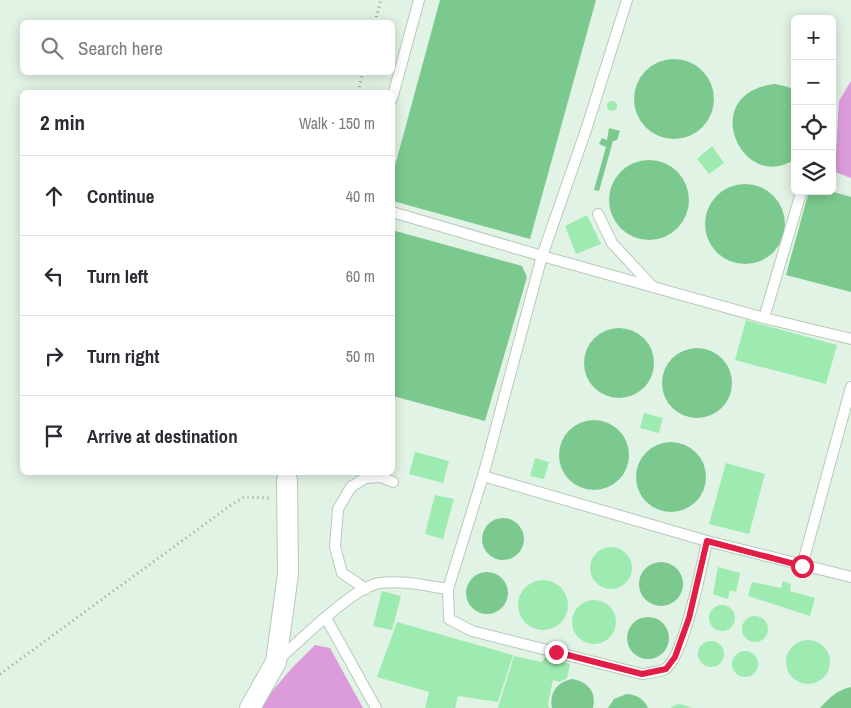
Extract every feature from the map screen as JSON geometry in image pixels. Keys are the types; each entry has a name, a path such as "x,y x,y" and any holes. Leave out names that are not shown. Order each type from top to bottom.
{"street":[{"path":"250,708 276,662 288,574 287,480"}],"lane":[{"path":"394,90 419,0"},
{"path":"627,0 586,130 542,256 483,476 448,589 449,619 472,631 642,674 666,669 675,657 689,618 707,541"},
{"path":"764,318 800,195"},
{"path":"395,213 764,318 851,339"},
{"path":"598,214 612,243 652,287"},
{"path":"802,566 851,387"},
{"path":"483,476 707,541 851,577"},
{"path":"366,588 342,573 335,547 338,509 351,486 365,478 381,477 393,482"},
{"path":"276,662 352,595 366,588 378,583 395,583 448,589"},
{"path":"326,618 376,708"}],"path":[{"path":"376,20 381,0"},
{"path":"358,90 362,75"},
{"path":"0,674 231,505 244,497 268,498 287,480"}],"shaded area":[{"path":"440,0 596,0 530,239 395,202 395,166"},
{"path":"666,59 682,59 703,70 714,91 714,107 703,128 682,139 666,139 652,133 640,121 634,107 634,91 640,77 652,65"},
{"path":"851,81 851,178 836,172 839,101"},
{"path":"775,84 791,89 791,160 776,166 758,164 745,153 736,138 733,121 737,105 751,91"},
{"path":"609,128 620,131 617,140 613,141 599,191 594,190 606,147 599,144 602,138 607,140"},
{"path":"641,160 657,160 678,171 689,192 689,208 678,229 657,240 641,240 627,234 615,222 609,208 609,192 615,178 627,166"},
{"path":"737,184 753,184 774,195 785,216 785,232 774,253 753,264 737,264 723,258 711,246 705,232 705,216 711,202 723,190"},
{"path":"836,193 851,197 851,292 786,275 808,195 836,195"},
{"path":"395,231 522,266 527,277 485,421 395,397"},
{"path":"626,328 639,334 648,343 652,349 654,363 652,377 644,388 633,396 612,398 605,396 594,388 586,377 584,356 586,349 594,338 605,330"},
{"path":"704,348 717,354 726,363 730,369 732,383 730,397 722,408 711,416 690,418 683,416 672,408 664,397 662,376 664,369 672,358 683,350"},
{"path":"601,420 614,426 623,435 627,441 629,455 627,469 619,480 608,488 587,490 580,488 569,480 561,469 559,448 561,441 569,430 580,422"},
{"path":"678,442 691,448 700,457 704,463 706,477 704,491 696,502 685,510 664,512 657,510 646,502 638,491 636,470 638,463 646,452 657,444"},
{"path":"507,518 515,521 521,527 524,539 521,551 515,557 499,560 491,557 485,551 482,535 485,527 491,521"},
{"path":"661,562 673,566 679,572 683,584 679,596 673,602 661,606 649,602 643,596 639,584 643,572 649,566"},
{"path":"491,572 499,575 505,581 508,593 505,605 499,611 483,614 475,611 469,605 466,589 469,581 475,575"},
{"path":"652,617 660,620 666,626 669,638 666,650 660,656 644,659 636,656 630,650 627,634 630,626 636,620"},
{"path":"315,645 330,648 363,708 260,708 262,703 291,669"},
{"path":"572,679 582,682 590,688 594,697 593,708 552,708 551,703 555,689 567,680"},
{"path":"851,687 851,708 820,708 834,695"},
{"path":"627,694 640,698 648,708 608,708 614,699"}],"building":[{"path":"610,101 614,101 617,106 614,111 610,111 607,108 607,104"},
{"path":"712,146 724,163 709,174 697,159"},
{"path":"587,215 601,244 576,254 565,226"},
{"path":"746,320 837,345 826,384 735,360"},
{"path":"644,413 663,418 659,433 640,428"},
{"path":"415,452 449,461 443,483 409,474"},
{"path":"535,458 549,462 544,479 530,476"},
{"path":"726,463 765,474 749,534 709,524"},
{"path":"435,495 454,499 443,539 425,534"},
{"path":"615,547 623,550 629,556 632,568 629,580 623,586 607,589 599,586 593,580 590,564 593,556 599,550"},
{"path":"718,567 740,573 736,592 730,590 728,599 713,594"},
{"path":"543,580 552,582 563,591 568,605 566,614 557,625 543,630 534,628 523,619 518,605 520,596 529,585"},
{"path":"783,581 791,584 790,591 815,598 810,616 748,596 752,582 781,588"},
{"path":"382,591 401,596 392,630 373,626"},
{"path":"594,600 606,604 612,610 616,622 612,634 606,640 594,644 582,640 576,634 572,622 576,610 582,604"},
{"path":"722,605 731,609 735,618 731,627 722,631 713,627 709,618 713,609"},
{"path":"755,616 764,620 768,629 764,638 755,642 746,638 742,629 746,620"},
{"path":"397,622 513,655 498,702 458,696 455,708 425,708 429,692 377,677"},
{"path":"812,640 824,646 829,653 829,671 824,678 817,683 804,684 796,681 789,674 786,658 789,650 796,643"},
{"path":"711,641 720,645 724,654 720,663 711,667 702,663 698,654 702,645"},
{"path":"745,651 754,655 758,664 754,673 745,677 736,673 732,664 736,655"},
{"path":"514,656 542,662 545,657 570,664 567,678 559,682 553,680 548,704 549,708 498,708"},
{"path":"678,704 684,705 692,708 670,708"}],"route":[{"path":"556,652 642,674 666,669 675,657 689,618 707,541 802,566"}]}
